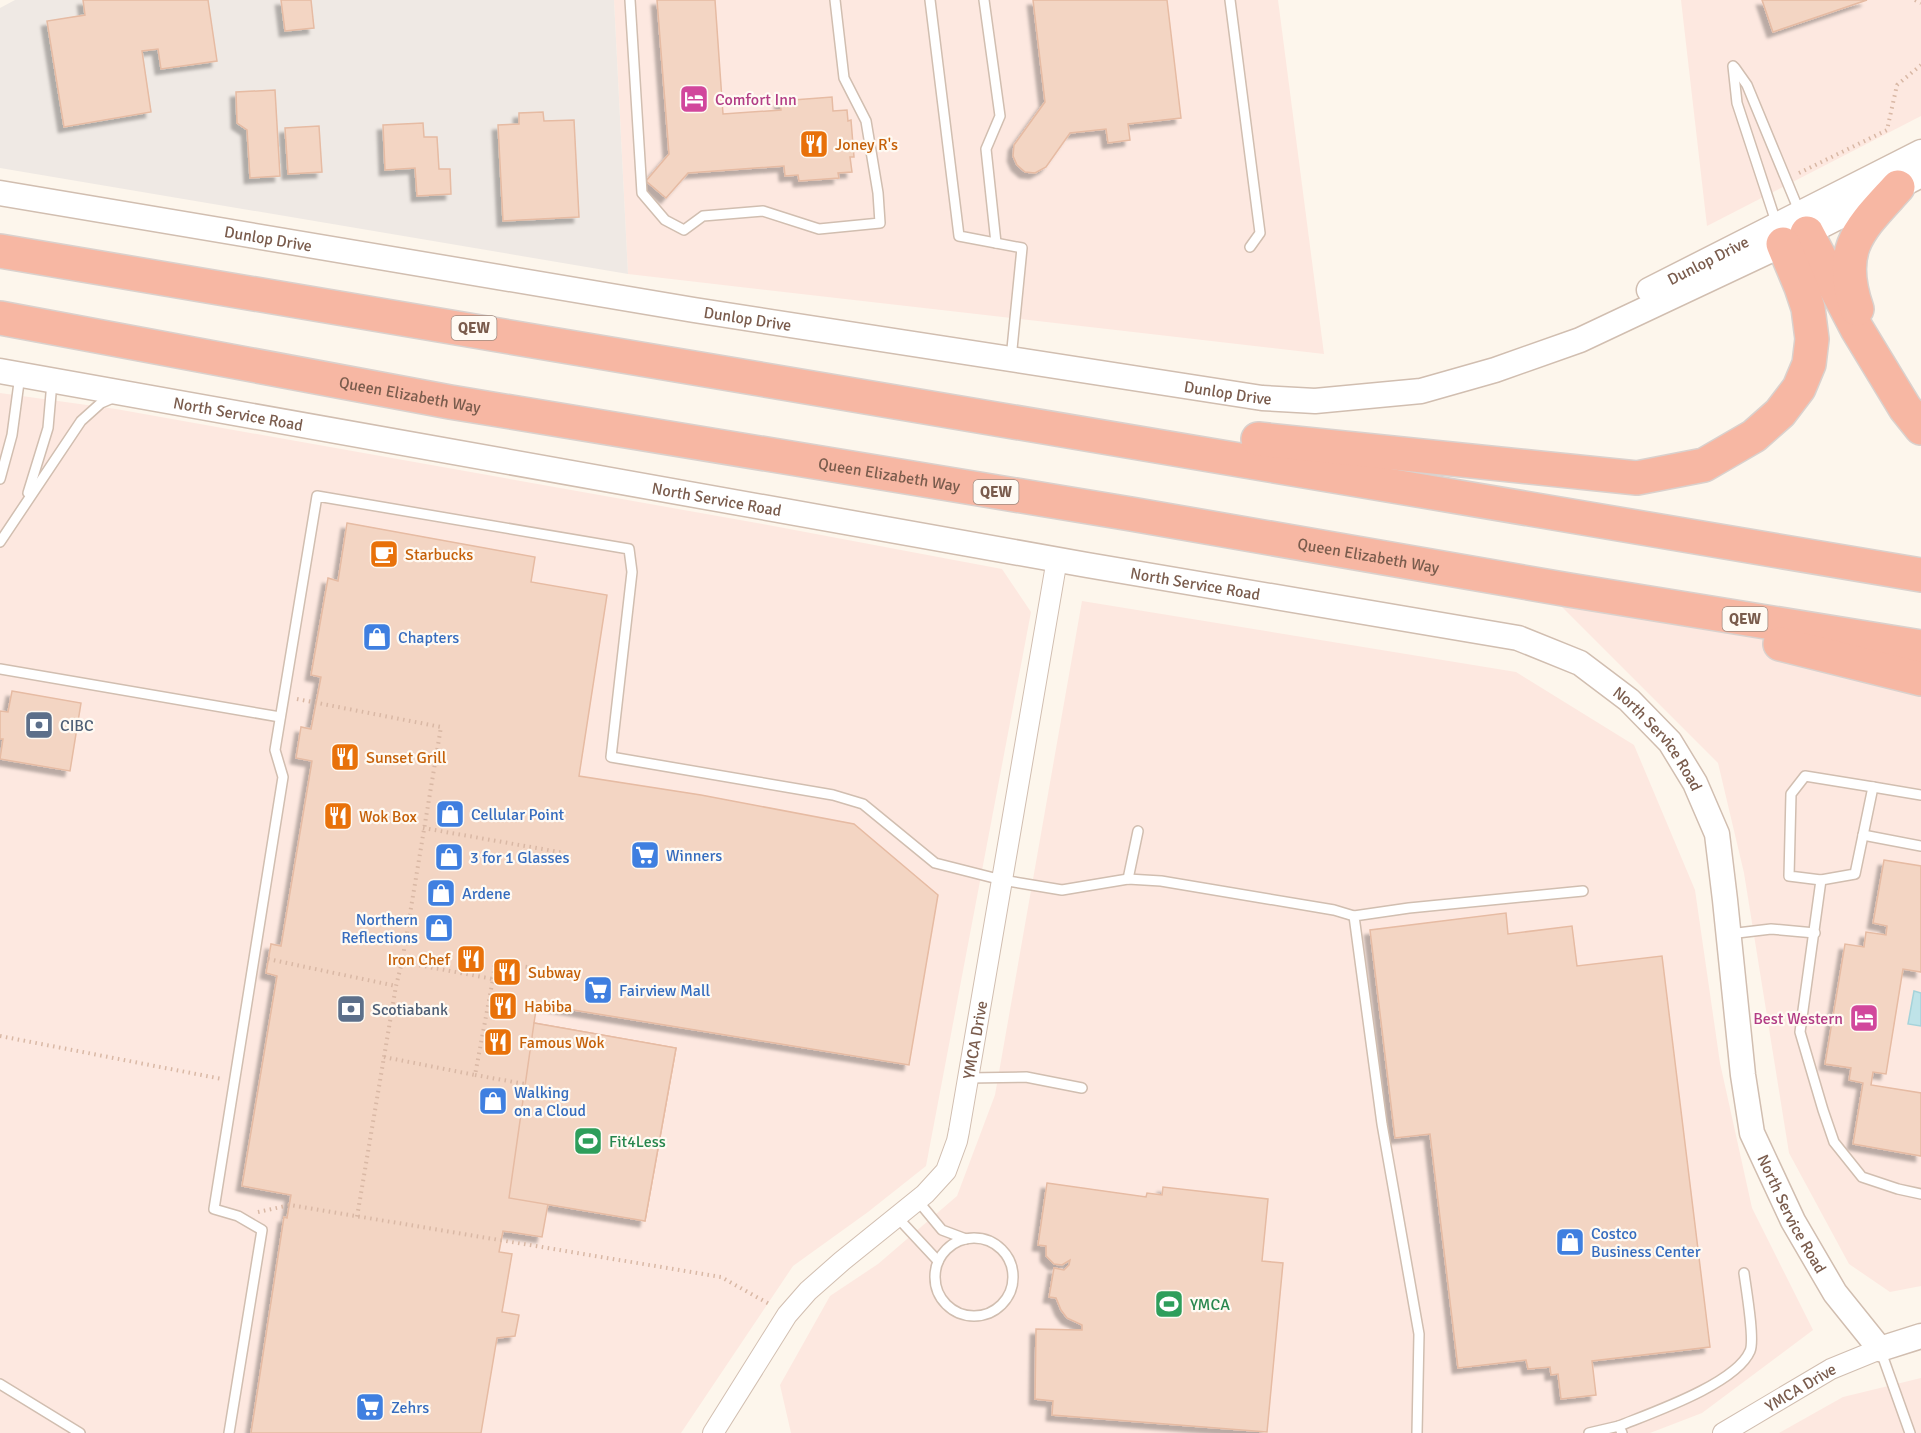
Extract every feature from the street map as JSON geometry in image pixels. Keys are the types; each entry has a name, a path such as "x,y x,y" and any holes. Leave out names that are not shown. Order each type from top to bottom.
{"highway":[{"path":"1874,356 1852,294 1850,263 1852,245 1862,228 1910,181"},
{"path":"1792,229 1841,299 1905,408 1921,428"},
{"path":"948,406 1637,478 1704,465 1754,436 1780,413 1799,388 1809,364 1812,339 1792,229"},
{"name":"QEW","path":"0,251 948,406 1921,574"},
{"name":"Queen Elizabeth Way","path":"0,318 450,402 1921,647"},
{"path":"1569,590 1921,680"}],"street":[{"name":"Dunlop Drive","path":"0,193 694,310 1262,398 1315,401 1421,391 1495,370 1580,340 1792,229 1921,153"},
{"name":"Dunlop Drive","path":"1792,229 1910,181"},
{"name":"North Service Road","path":"10,373 1057,559 1518,638 1580,663 1629,700 1670,742 1695,783 1717,834 1743,1075 1752,1132 1792,1221 1830,1284 1880,1349"},
{"name":"YMCA Drive","path":"713,1433 787,1315 808,1291 918,1201 946,1171 957,1141 1057,559"},
{"path":"1880,1349 1921,1336"},
{"name":"YMCA Drive","path":"1723,1433 1831,1369 1880,1349"}],"lane":[{"path":"630,0 642,192 665,220 684,230 703,216 763,211 819,230 880,223 878,193 866,121 844,78 835,0"},
{"path":"930,0 959,236 1022,248 1011,360"},
{"path":"984,0 1000,116 986,149 996,243"},
{"path":"1230,0 1260,233 1250,247"},
{"path":"1733,66 1748,85 1787,179 1792,229 1737,103 1733,66"},
{"path":"0,479 12,435 10,373"},
{"path":"24,504 48,428 52,381"},
{"path":"0,542 81,421 101,403 123,393"},
{"path":"229,1433 262,1230 238,1216 214,1209 283,777 275,750 317,496 629,549 632,572 612,757 833,795 863,804 935,863 1002,880 1062,890 1128,879 1161,881 1334,910 1354,916 1409,908 1583,891"},
{"path":"0,669 280,717"},
{"path":"1873,787 1855,874 1821,880 1789,876 1791,794 1804,776 1873,787 1921,795"},
{"path":"1128,879 1138,831"},
{"path":"1863,835 1921,846"},
{"path":"1821,880 1800,1032 1815,1083 1834,1142 1862,1177 1921,1194"},
{"path":"1354,916 1382,1124 1419,1334 1418,1433"},
{"path":"1729,934 1771,929 1815,933"},
{"path":"968,1078 1026,1077 1082,1088"},
{"path":"918,1201 942,1230 966,1239"},
{"path":"897,1217 939,1261"},
{"path":"978,1238 991,1242 1008,1258 1013,1281 1010,1292 994,1310 972,1316 961,1313 951,1308 943,1300 935,1281 939,1261 954,1243 978,1238"},
{"path":"1588,1433 1621,1430 1691,1397 1728,1376 1744,1360 1751,1351 1751,1334 1744,1273"},
{"path":"1880,1349 1910,1433"},
{"path":"0,1384 80,1433"}],"path":[{"path":"1915,0 1921,3"},
{"path":"1787,179 1887,130 1897,85 1921,65"},
{"path":"283,695 316,704 441,727 357,1217"},
{"path":"423,828 565,853"},
{"path":"254,957 396,986"},
{"path":"402,962 493,979"},
{"path":"475,1075 495,962 533,968"},
{"path":"0,1036 235,1081"},
{"path":"384,1057 525,1084"},
{"path":"238,1216 290,1206 721,1277 787,1315"}],"shaded area":[{"path":"15,0 614,0 628,274 0,168 0,8"},
{"path":"614,0 1278,0 1324,354 628,274"},
{"path":"1681,0 1921,0 1921,116 1707,226"},
{"path":"0,393 116,409 1002,569 1031,612 926,1166 868,1212 793,1266 681,1433 0,1433"},
{"path":"1082,601 1516,672 1634,745 1695,890 1720,1063 1752,1208 1813,1330 1702,1413 1650,1433 791,1433 780,1385 830,1296 878,1264 957,1196 995,1095"},
{"path":"1560,605 1921,666 1921,1286 1890,1292 1849,1264 1789,1153 1744,873 1718,763"},
{"path":"1921,1378 1921,1433 1779,1433 1843,1397"}],"water":[{"path":"1914,991 1921,993 1921,1026 1908,1024"}],"building":[{"path":"83,0 208,0 217,61 161,69 158,49 142,51 151,112 64,127 47,21 85,15"},
{"path":"281,0 311,0 314,28 285,31"},
{"name":"Comfort Inn","path":"657,0 715,0 723,114 781,110 780,101 832,97 833,111 847,110 848,121 851,120 854,157 850,157 852,172 838,173 839,178 799,181 798,175 785,176 784,166 688,173 666,198 646,181 669,154"},
{"path":"1033,0 1167,0 1181,118 1128,124 1130,140 1108,143 1106,129 1070,133 1046,167 1035,173 1025,172 1017,165 1013,156 1014,145 1045,102"},
{"path":"1762,0 1867,0 1773,32"},
{"path":"275,90 280,176 250,178 247,130 237,123 236,92"},
{"path":"543,112 544,121 574,120 579,217 503,221 498,125 519,124 519,113"},
{"path":"423,123 424,137 437,137 439,169 450,169 451,194 417,196 415,168 385,170 383,125"},
{"path":"319,126 322,172 288,174 285,128"},
{"name":"Fairview Mall","path":"347,523 535,557 531,582 607,595 579,776 701,795 854,824 938,895 909,1065 537,1004 534,1023 676,1048 645,1221 548,1204 542,1237 503,1231 499,1252 512,1254 502,1312 519,1315 515,1336 497,1338 481,1433 251,1433 284,1217 287,1218 291,1195 242,1186 277,976 266,973 271,944 281,946 312,761 296,758 301,727 311,729 321,677 311,675 328,578 338,581"},
{"name":"CIBC","path":"12,691 81,703 70,771 0,759 3,739 0,739 0,711 8,712"},
{"name":"Best Western","path":"1884,860 1921,866 1921,972 1903,969 1886,1074 1873,1072 1871,1085 1921,1093 1921,1156 1853,1144 1863,1083 1849,1080 1851,1068 1825,1064 1845,944 1864,947 1866,932 1886,935 1887,926 1873,923"},
{"name":"Costco Business Center","path":"1506,913 1508,934 1572,926 1577,966 1662,956 1710,1347 1592,1361 1596,1395 1561,1399 1558,1374 1551,1375 1550,1367 1528,1369 1526,1360 1458,1368 1430,1134 1395,1138 1370,930"},
{"name":"Fit4Less","path":"534,1023 676,1048 645,1221 509,1198"},
{"name":"YMCA","path":"1047,1183 1146,1197 1147,1193 1162,1195 1163,1187 1268,1199 1262,1261 1283,1263 1267,1432 1052,1415 1053,1401 1035,1399 1036,1329 1082,1330 1082,1325 1067,1318 1056,1298 1049,1297 1054,1268 1064,1270 1070,1260 1062,1265 1054,1264 1046,1256 1046,1246 1038,1245"}],"place":[{"name":"Comfort Inn","path":"694,99"},
{"name":"Joney R's","path":"814,144"},
{"name":"Starbucks","path":"384,554"},
{"name":"Chapters","path":"377,637"},
{"name":"CIBC","path":"39,725"},
{"name":"Sunset Grill","path":"345,757"},
{"name":"Cellular Point","path":"450,814"},
{"name":"Wok Box","path":"338,816"},
{"name":"Winners","path":"645,855"},
{"name":"3 for 1 Glasses","path":"449,857"},
{"name":"Ardene","path":"441,893"},
{"name":"Northern Reflections","path":"439,928"},
{"name":"Iron Chef","path":"471,959"},
{"name":"Subway","path":"507,972"},
{"name":"Fairview Mall","path":"598,990"},
{"name":"Habiba","path":"503,1006"},
{"name":"Scotiabank","path":"351,1009"},
{"name":"Best Western","path":"1864,1018"},
{"name":"Famous Wok","path":"498,1042"},
{"name":"Walking on a Cloud","path":"493,1101"},
{"name":"Fit4Less","path":"588,1141"},
{"name":"Costco Business Center","path":"1570,1242"},
{"name":"YMCA","path":"1169,1304"},
{"name":"Zehrs","path":"370,1407"}]}
